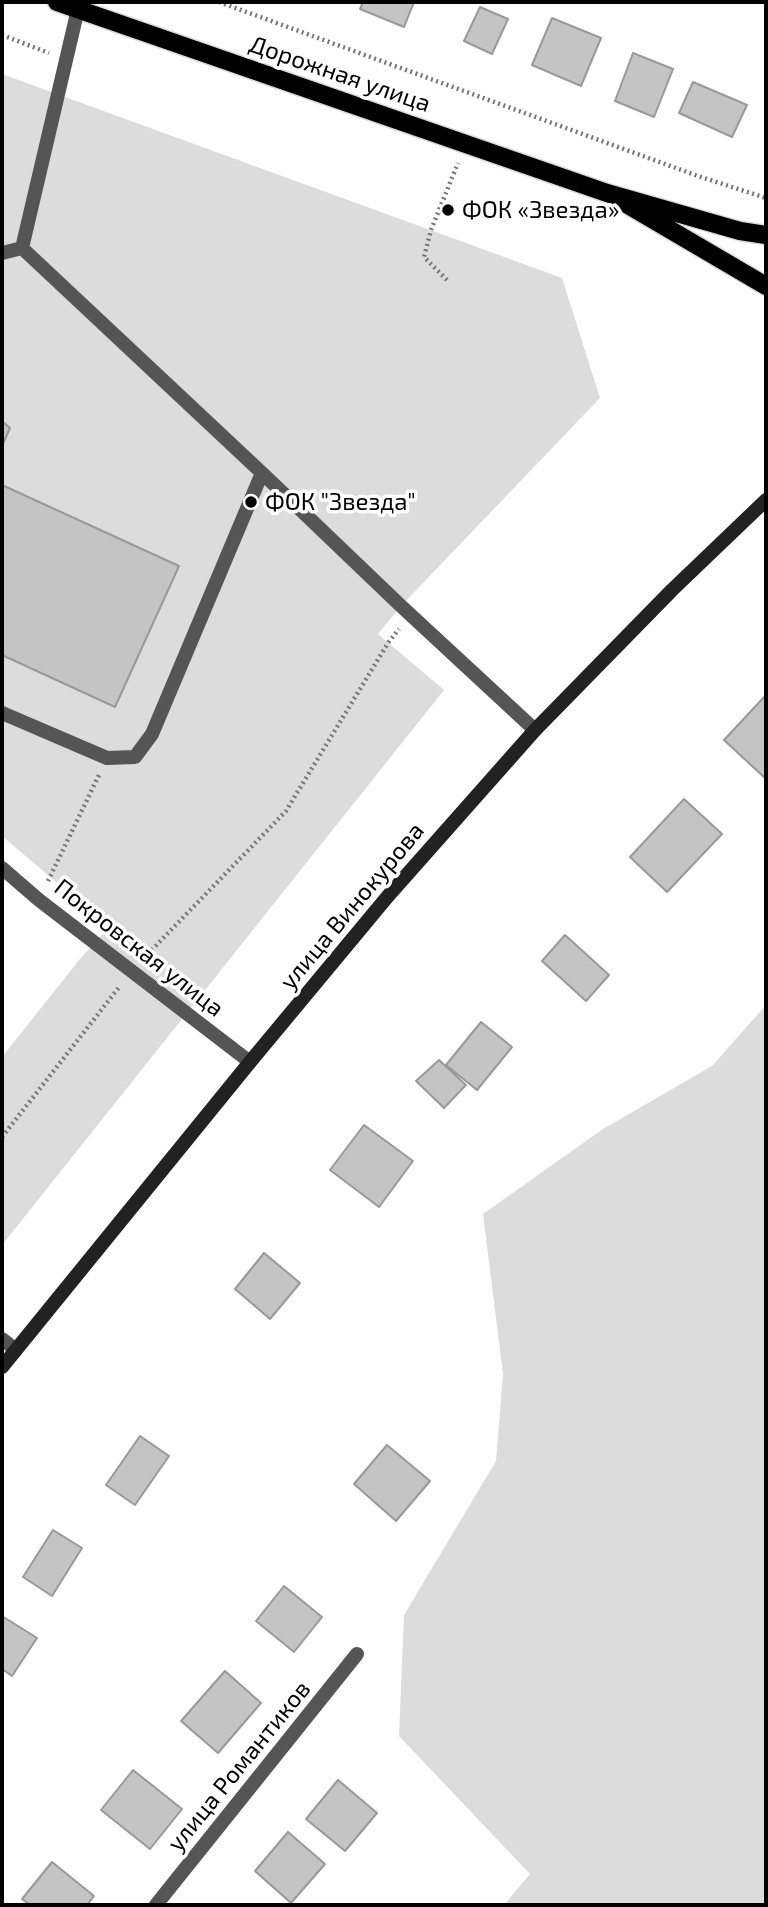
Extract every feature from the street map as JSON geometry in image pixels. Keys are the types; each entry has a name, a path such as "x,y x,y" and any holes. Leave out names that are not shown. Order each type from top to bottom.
{"main road":[{"name":"Дорожная улица","path":"57,2 607,193"},
{"path":"607,193 740,231 766,235"},
{"path":"607,193 766,286"},
{"name":"улица Винокурова","path":"2,1367 388,896 535,730 672,590 766,500"}],"street":[{"path":"22,248 78,9"},
{"path":"2,253 22,248"},
{"path":"22,248 535,730"},
{"path":"2,713 107,758 135,757 152,734 262,473"},
{"name":"Покровская улица","path":"2,868 39,900 250,1062"},
{"path":"2,1339 16,1350"},
{"name":"улица Романтиков","path":"156,1905 357,1654"}],"path":[{"path":"219,2 698,176 766,198"},
{"path":"2,35 67,59"},
{"path":"447,280 424,257 431,230 466,144"},
{"path":"2,1137 131,971 286,811 388,643 410,615"},
{"path":"39,900 107,758"}],"shaded area":[{"name":"ФОК \"Звезда\"","path":"2,74 562,278 600,398 401,606 378,634 444,690 2,1245 2,1057 109,927 2,836"},
{"path":"766,1005 766,1905 504,1905 530,1874 399,1736 404,1615 496,1461 503,1374 483,1214 603,1129 712,1066"}],"building":[{"path":"363,2 414,2 404,27 360,9"},
{"path":"480,7 508,19 492,54 464,41"},
{"path":"552,18 601,38 581,86 532,65"},
{"path":"633,53 673,69 654,117 615,101"},
{"path":"693,82 747,105 732,137 679,113"},
{"path":"2,421 10,428 2,446"},
{"path":"2,485 179,566 115,707 2,655"},
{"path":"766,695 766,779 724,740"},
{"path":"684,799 722,834 667,892 630,857"},
{"path":"565,935 609,975 586,1001 542,961"},
{"path":"481,1022 512,1047 477,1090 446,1065"},
{"path":"439,1060 466,1085 444,1108 416,1081"},
{"path":"364,1125 413,1161 379,1207 330,1170"},
{"path":"264,1253 300,1283 270,1319 235,1289"},
{"path":"140,1436 169,1456 135,1505 106,1485"},
{"path":"387,1445 430,1481 396,1521 354,1484"},
{"path":"53,1530 82,1548 52,1596 23,1577"},
{"path":"284,1586 322,1617 294,1652 256,1621"},
{"path":"2,1616 37,1638 12,1676 2,1669"},
{"path":"225,1671 261,1703 218,1753 181,1721"},
{"path":"133,1770 182,1809 150,1849 101,1810"},
{"path":"338,1780 377,1813 345,1851 306,1819"},
{"path":"288,1832 325,1864 291,1903 255,1871"},
{"path":"52,1862 94,1896 87,1905 30,1905 22,1899"}],"place":[{"name":"ФОК «Звезда»","path":"448,210"},
{"name":"ФОК \"Звезда\"","path":"251,502"}]}
